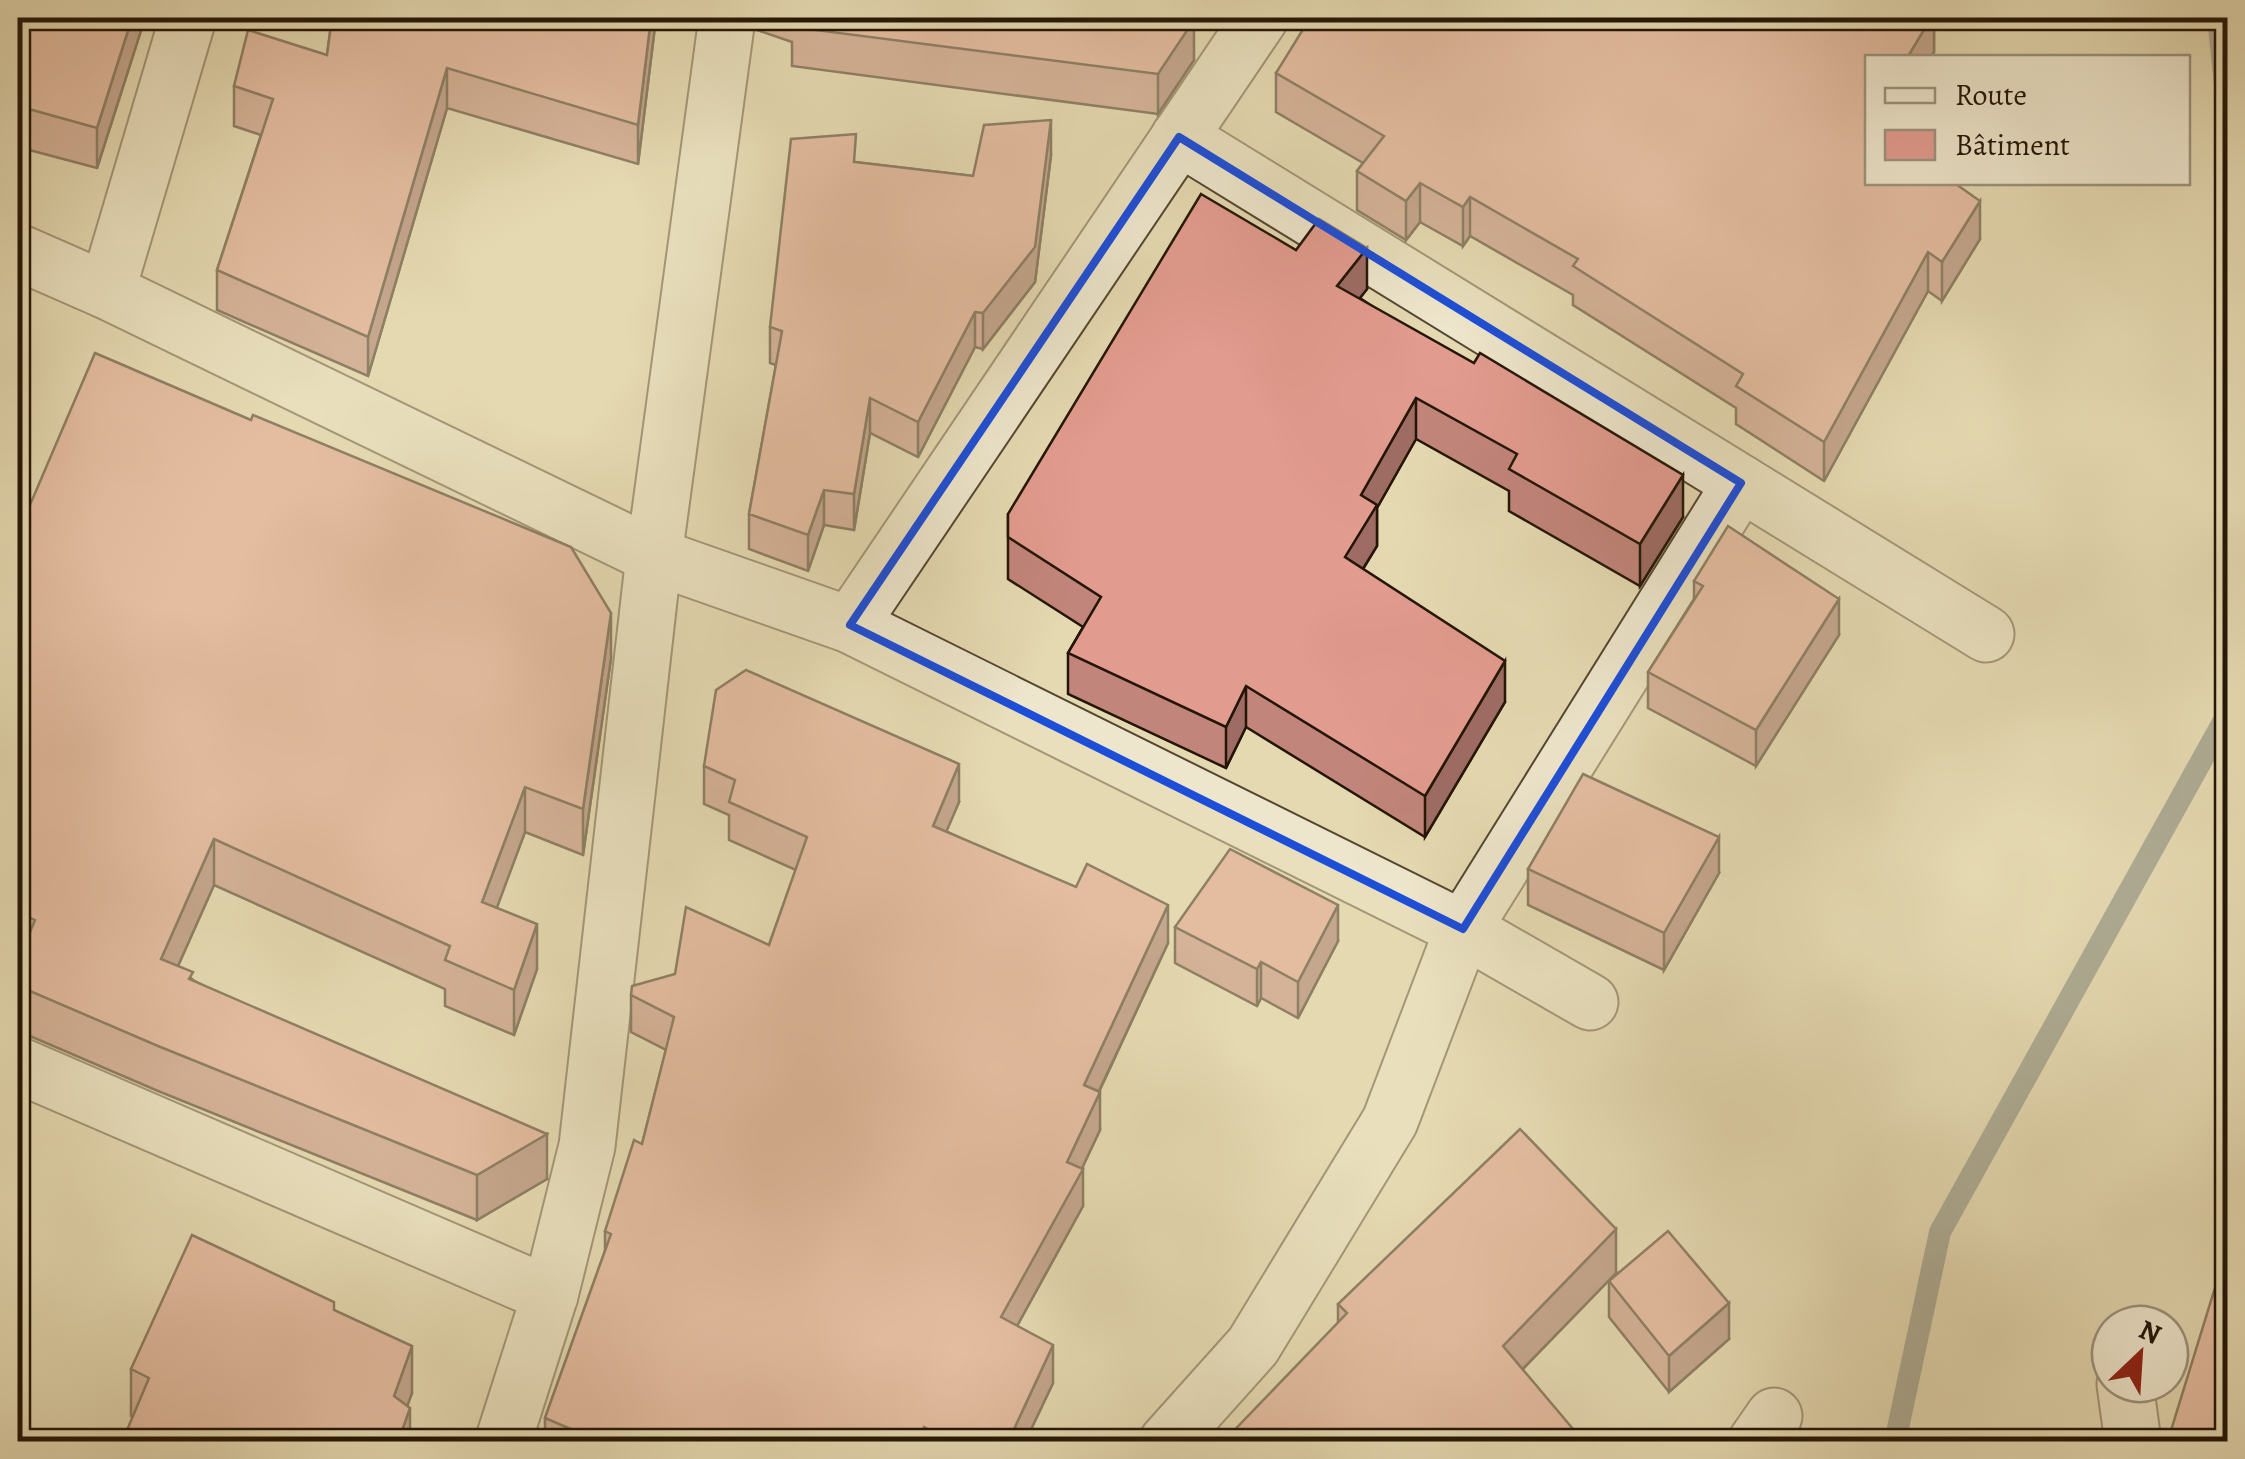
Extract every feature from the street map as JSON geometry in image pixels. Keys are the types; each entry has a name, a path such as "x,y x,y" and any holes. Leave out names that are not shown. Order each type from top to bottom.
{"street":[{"path":"107,292 188,18"},
{"path":"503,1442 550,1295 587,1146 654,556 727,18"},
{"path":"850,626 1260,18"},
{"path":"1179,137 1986,634"},
{"path":"18,252 654,556 850,626 1464,929 1590,1002"},
{"path":"1167,1442 1253,1346 1390,1121 1464,929 1741,483"},
{"path":"18,1066 550,1295"},
{"path":"2128,1404 2133,1442"}],"highlighted area":[{"path":"1179,137 1741,483 1463,929 850,625"}],"building":[{"path":"18,18 132,18 97,128 18,106"},
{"path":"332,18 651,18 638,125 447,68 368,337 217,270 273,99 234,86 248,30 327,55"},
{"path":"794,18 1194,20 1158,74 792,27"},
{"path":"1310,18 1931,18 1909,55 1865,55 1865,185 1957,185 1980,201 1942,262 1928,252 1824,442 1736,386 1743,374 1573,266 1578,259 1470,197 1463,207 1420,183 1406,201 1357,171 1384,136 1276,73"},
{"path":"1051,120 1035,247 983,313 975,312 918,422 870,398 854,494 824,490 808,535 749,514 782,331 770,327 791,139 856,134 854,162 973,176 984,125"},
{"path":"1201,194 1296,250 1319,219 1367,248 1337,286 1474,363 1480,353 1683,475 1640,544 1509,469 1517,454 1416,398 1361,495 1377,505 1345,557 1505,661 1425,796 1246,686 1226,727 1068,653 1101,597 1008,537 1008,514"},
{"path":"95,353 251,420 253,415 571,547 611,613 583,809 525,787 482,902 537,924 514,990 445,960 450,946 214,839 161,959 193,972 189,979 547,1134 477,1175 18,989 18,961 35,920 18,912 18,533"},
{"path":"1728,526 1839,599 1756,730 1648,672 1703,586 1694,581"},
{"path":"746,670 959,764 933,826 1076,887 1087,864 1168,905 1084,1085 1100,1092 1067,1162 1083,1169 1001,1317 1053,1345 1008,1442 951,1442 924,1427 918,1442 584,1442 587,1436 545,1418 611,1234 605,1231 634,1140 642,1144 674,1017 631,995 632,986 675,974 686,907 769,945 807,837 729,802 735,780 704,766 716,690"},
{"path":"1583,774 1719,837 1664,933 1528,869"},
{"path":"1230,849 1338,905 1298,982 1261,962 1257,969 1175,927"},
{"path":"1520,1129 1616,1229 1503,1346 1584,1442 1223,1442 1347,1313 1338,1304"},
{"path":"1668,1231 1729,1303 1669,1356 1609,1281"},
{"path":"192,1235 334,1302 334,1310 412,1346 394,1396 410,1408 398,1442 122,1442 149,1378 131,1369"},
{"path":"2228,1259 2228,1442 2169,1442 2179,1404 2190,1404 2190,1369"}],"waterway":[{"path":"2218,18 2228,114"},
{"path":"1895,1442 1940,1232 2228,713"}]}
